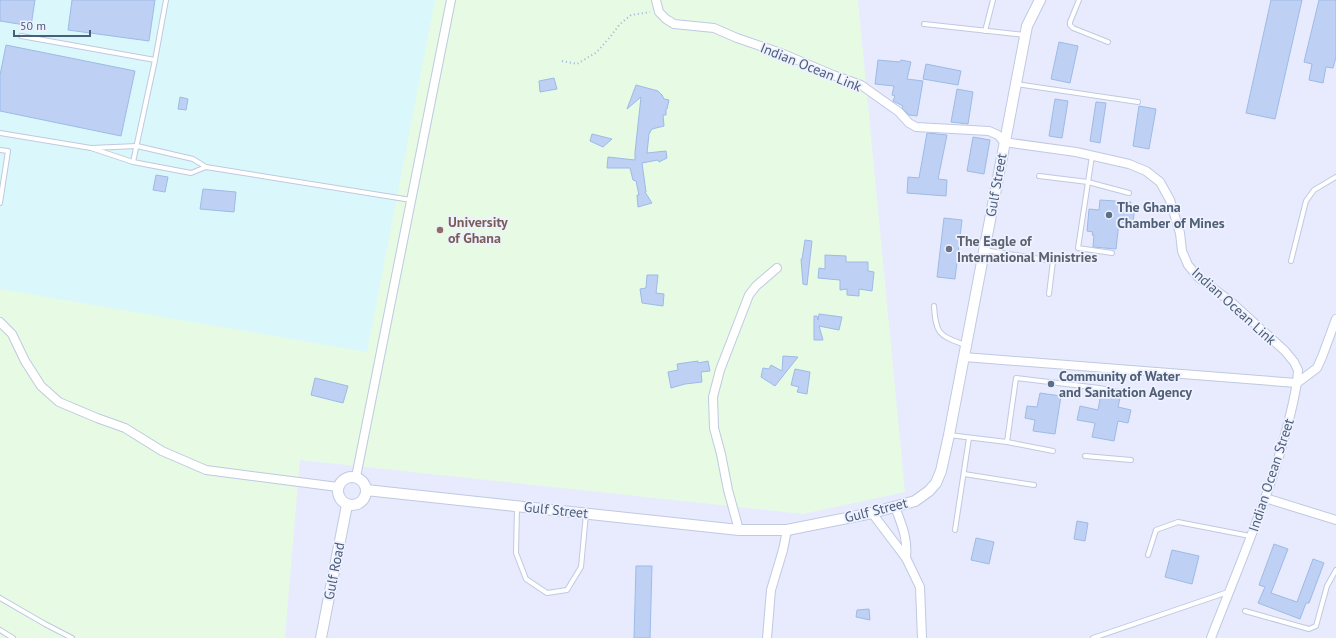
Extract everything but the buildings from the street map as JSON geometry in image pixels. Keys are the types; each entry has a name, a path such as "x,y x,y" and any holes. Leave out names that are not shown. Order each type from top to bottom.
{"street":[{"path":"356,477 451,0"},
{"path":"656,0 659,12"},
{"name":"Gulf Street","path":"366,490 739,530 787,530 872,513 915,501 929,491 936,483 941,470 1025,35 1027,26 1040,0"},
{"name":"Indian Ocean Link","path":"659,12 674,24 714,28 737,38 780,53 834,76 861,85 899,112 909,123 916,126 989,131 998,136 1004,142 1076,152 1129,164 1146,171 1160,182 1170,200 1180,233 1182,251 1188,265 1198,277 1230,301 1285,351 1294,362 1298,370 1297,383"},
{"path":"739,530 714,428 713,397 720,370 749,295 756,286 776,268"},
{"path":"964,357 1297,383 1317,368 1325,351 1336,319"},
{"path":"0,322 12,334 25,361 41,386 59,402 125,428 162,451 206,470 338,487"},
{"name":"Indian Ocean Street","path":"1211,638 1265,498 1291,413 1297,383"},
{"path":"347,477 356,477 363,482 366,490 364,499 352,505 347,505 340,500 338,496 338,487 343,479 347,477"},
{"path":"1265,498 1336,520"},
{"name":"Gulf Road","path":"321,638 347,505"},
{"path":"895,507 905,535 907,548 906,558"},
{"path":"872,513 906,558 920,587 922,638"},
{"path":"767,638 771,590 783,550 787,530"}],"lane":[{"path":"133,162 166,0"},
{"path":"985,31 993,0"},
{"path":"1079,0 1070,25 1073,28 1108,42"},
{"path":"924,24 1025,35"},
{"path":"21,36 155,60"},
{"path":"1016,84 1138,102"},
{"path":"0,133 91,148 133,162 191,173 206,167"},
{"path":"91,148 137,146 193,159 206,167 411,200"},
{"path":"0,150 8,151 0,203"},
{"path":"1092,156 1078,248 1112,253"},
{"path":"1039,176 1088,182 1129,193"},
{"path":"1291,261 1306,201 1314,190 1336,177"},
{"path":"984,250 1053,261 1049,294"},
{"path":"934,306 935,324 937,329 950,339 966,345"},
{"path":"1007,442 1016,378 1099,388 1141,396"},
{"path":"948,435 1007,442 1053,450"},
{"path":"956,530 969,438"},
{"path":"1085,456 1131,460"},
{"path":"964,474 1034,485"},
{"path":"517,506 516,553 526,579 547,593 567,590 582,567 586,514"},
{"path":"1148,555 1156,530 1178,522 1250,536"},
{"path":"1245,611 1309,630 1316,626 1326,586 1336,570"},
{"path":"1093,638 1229,592"},
{"path":"0,598 72,638"},
{"path":"0,630 13,638"}],"path":[{"path":"562,61 577,64 597,52 620,24 631,15 643,12 659,12"}],"shaded area":[{"name":"University of Ghana","path":"0,0 858,0 905,492 803,514 300,460 285,638 0,638"},
{"path":"0,0 435,0 367,352 0,289"}],"place":[{"name":"The Ghana Chamber of Mines","path":"1109,215"},
{"name":"University of Ghana","path":"440,230"},
{"name":"The Eagle of International Ministries","path":"949,249"},
{"name":"Community of Water and Sanitation Agency","path":"1051,384"}]}
